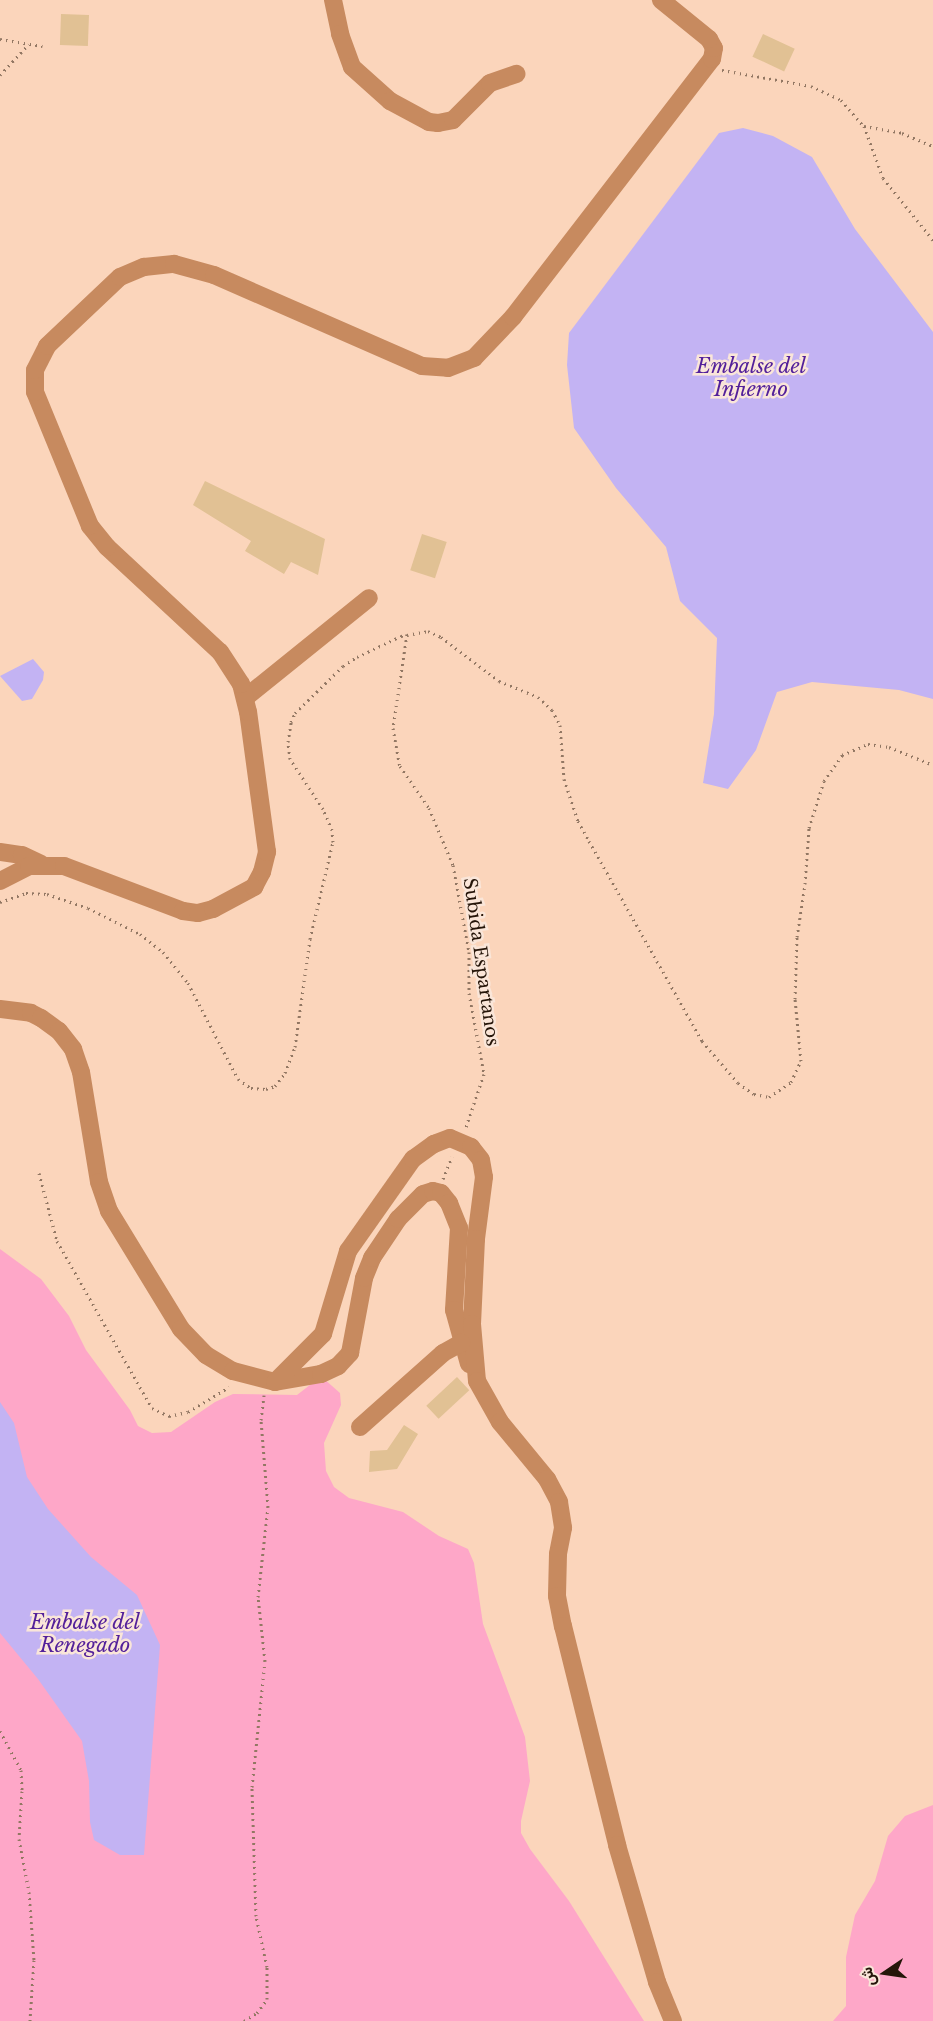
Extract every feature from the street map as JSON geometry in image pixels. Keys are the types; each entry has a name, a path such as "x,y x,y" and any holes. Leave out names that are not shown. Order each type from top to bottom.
{"street":[{"path":"333,0 342,42 352,66 390,101 429,122 453,120 490,83 516,74"},
{"path":"0,881 18,870 40,864 64,866 190,913 213,909 254,887 265,862 266,841 245,698 235,672 220,652 106,547 90,526 36,392 35,370 47,346 120,277 144,267 174,264 214,275 422,366 442,369 466,362 481,353 513,318 706,67 714,53 712,43 661,0"},
{"path":"245,698 369,598"},
{"path":"0,852 22,855 40,864"},
{"path":"0,1009 31,1013 41,1018 59,1031 73,1049 81,1072 99,1182 109,1210 181,1329 206,1354 233,1371 275,1382 321,1374 345,1360 350,1353 364,1278 372,1258 406,1211 423,1194 437,1191 453,1210 459,1228 454,1310 461,1343 477,1381 500,1422 547,1479 559,1502 563,1528 557,1575 561,1618 617,1845 657,1982 673,2021"},
{"path":"275,1382 323,1334 348,1251 405,1169 423,1151 450,1138 460,1140 476,1153 481,1160 484,1177 476,1239 472,1323 477,1381"},
{"path":"360,1427 443,1353 461,1343"}],"path":[{"path":"0,39 42,46"},
{"path":"0,75 29,44"},
{"path":"706,67 822,89 850,107 864,126 884,178 933,240"},
{"path":"864,126 902,133 933,146"},
{"path":"0,902 27,893 47,894 88,908 140,934 163,952 188,983 238,1079 251,1088 266,1089 275,1086 285,1073 295,1047 310,939 333,842 328,819 290,759 288,742 291,722 295,713 343,666 371,648 407,634 422,631 435,634 499,681 538,697 552,710 560,725 564,779 578,821 589,841 702,1041 724,1070 754,1095 769,1097 786,1087 796,1076 801,1061 795,999 797,937 805,884 809,828 824,781 842,755 858,746 868,744 889,747 933,765"},
{"name":"Subida Espartanos","path":"407,634 393,728 400,766 429,808 453,865 469,952 469,993 484,1074 470,1119 437,1191"},
{"path":"39,1173 57,1241 152,1408 169,1416 188,1412 229,1389 233,1371"},
{"path":"244,2021 257,2013 267,1999 267,1967 256,1916 252,1787 265,1661 258,1597 268,1507 261,1420 264,1395 275,1382"},
{"path":"0,1731 21,1770 19,1839 29,1892 34,1960 30,2021"}],"shaded area":[{"path":"0,1249 41,1279 69,1316 86,1350 130,1410 138,1426 152,1433 171,1432 215,1402 233,1394 297,1395 315,1381 323,1378 340,1393 341,1405 324,1443 326,1471 334,1487 349,1498 403,1512 439,1536 468,1549 474,1563 483,1624 525,1737 530,1781 521,1821 521,1833 530,1849 569,1901 644,2021 0,2021"},
{"path":"933,1805 933,2021 833,2021 846,2006 846,1957 855,1915 875,1881 888,1836 905,1816"}],"water":[{"name":"Embalse del Infierno","path":"743,128 773,136 812,157 855,229 933,332 933,699 899,690 812,682 777,692 756,750 728,789 703,783 714,714 717,638 680,601 666,547 616,488 574,428 567,365 569,333 719,133"},
{"path":"33,659 44,672 43,680 32,699 22,701 0,676"},
{"name":"Embalse del Renegado","path":"0,1402 14,1423 27,1477 48,1509 91,1557 137,1595 160,1645 144,1855 120,1855 94,1840 90,1822 89,1781 82,1741 38,1679 0,1633"}],"building":[{"path":"61,14 89,15 88,46 60,45"},
{"path":"763,34 795,49 784,71 752,57"},
{"path":"205,481 325,539 318,575 291,562 284,574 245,551 251,541 193,505"},
{"path":"422,534 447,542 435,578 410,570"},
{"path":"457,1377 469,1390 439,1419 426,1406"},
{"path":"404,1425 418,1434 397,1469 369,1472 370,1451 387,1450"}]}
